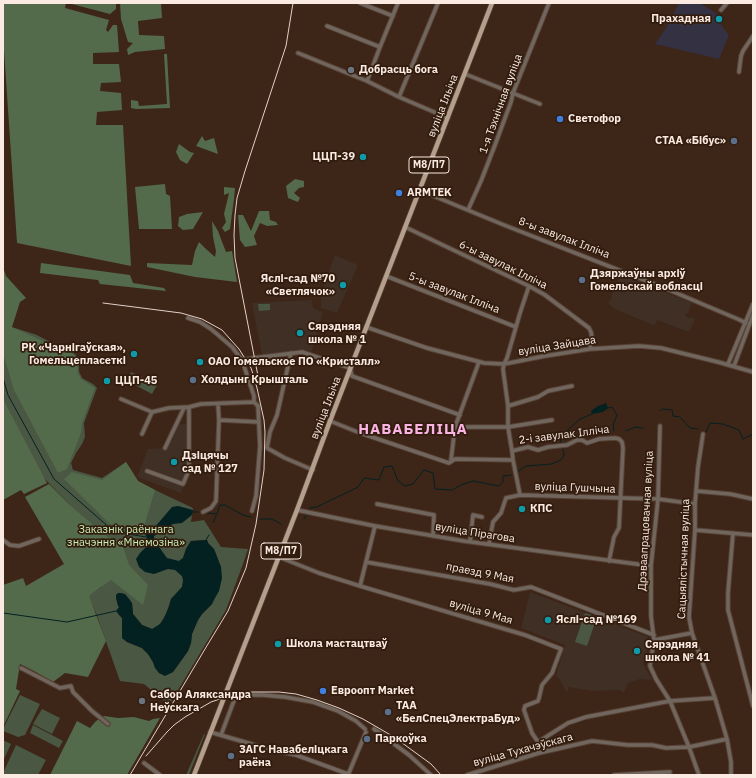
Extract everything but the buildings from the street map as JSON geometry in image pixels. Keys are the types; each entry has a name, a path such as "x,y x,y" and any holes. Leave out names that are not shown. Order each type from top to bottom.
{"main road":[{"name":"вуліца Ільіча","path":"194,775 298,510 350,368 492,3"}],"street":[{"path":"360,3 393,16"},
{"path":"367,81 398,3"},
{"path":"400,97 438,3"},
{"name":"1-я Тэхнічная вуліца","path":"468,210 481,181 513,93 549,3"},
{"path":"721,10 727,3"},
{"path":"326,26 380,47"},
{"path":"739,72 741,56 753,36"},
{"path":"298,53 367,81 448,118"},
{"path":"465,74 540,104"},
{"name":"8-ы завулак Ілліча","path":"419,190 649,282 746,323"},
{"name":"6-ы завулак Ілліча","path":"405,227 545,295 589,328 592,338 590,349"},
{"name":"5-ы завулак Ілліча","path":"386,276 516,327"},
{"path":"520,495 508,427 508,406 503,370 529,286"},
{"path":"728,364 753,304"},
{"path":"734,366 753,316"},
{"path":"188,318 200,322 232,346 242,360 254,396 254,402 258,406 260,446 256,496 252,511"},
{"name":"вуліца Зайцава","path":"366,327 427,348 484,363 504,364 590,349 639,346 661,348 728,364 753,372"},
{"path":"242,360 302,352 350,368 352,376 460,415"},
{"path":"291,353 277,415 270,432 267,448 285,458 313,470"},
{"path":"451,460 456,427 479,362"},
{"path":"508,406 538,397 548,391 572,386"},
{"path":"121,399 152,412 169,408 184,408 202,404 254,402"},
{"path":"203,512 211,508 216,501 219,420 218,404"},
{"path":"147,470 183,484 189,470 189,407"},
{"path":"165,448 184,408"},
{"path":"142,434 152,412"},
{"path":"219,420 259,422"},
{"path":"456,427 508,427 552,420"},
{"name":"2-і завулак Ілліча","path":"330,422 449,462 455,458 513,460"},
{"name":"Дрэваапрацовачная вуліца","path":"660,426 658,499 650,566 651,616 654,635 650,666 656,679 670,701 699,775"},
{"name":"Сацыялістычная вуліца","path":"703,434 696,491 689,616 692,633 715,698 727,739 731,762 731,775"},
{"name":"2-і завулак Ілліча","path":"512,451 528,447 538,450 548,447 567,445 577,440 582,440 588,443 599,440 619,439 622,442 623,448 621,498"},
{"path":"696,491 730,494 753,499"},
{"name":"вуліца Гушчына","path":"488,544 493,522 501,513 506,498 520,495 658,499 695,504"},
{"path":"609,561 614,537 619,528 621,498"},
{"path":"377,504 434,515 433,536"},
{"name":"вуліца Пірагова","path":"298,510 375,526 470,542 650,566"},
{"path":"470,542 473,515 482,517"},
{"path":"360,586 375,526"},
{"path":"694,530 753,535"},
{"path":"733,533 728,610 753,706"},
{"path":"3,540 10,545 19,546 39,539"},
{"name":"вуліца 9 Мая","path":"279,557 319,573 525,635 561,648 552,673 542,685 538,701 526,706 524,710 532,732 538,742 539,753"},
{"name":"праезд 9 Мая","path":"366,562 490,584 514,590 531,586 654,635"},
{"path":"654,640 692,633"},
{"path":"21,668 60,688 71,686 73,692 92,711 108,724"},
{"path":"210,732 221,735 296,755 348,775 366,730 356,721 338,711 313,702 278,696 241,695 236,696 235,698 221,735"},
{"path":"538,742 568,723 586,717 670,701 715,698"},
{"path":"374,728 409,754 431,775"},
{"name":"вуліца Тухачэўскага","path":"467,775 539,753 592,741 628,745 652,745 666,748 689,747 727,739"},
{"path":"144,763 160,775"},
{"path":"422,775 426,770"},
{"path":"614,775 670,772"}],"shaded area":[{"path":"679,3 701,3 724,18 721,25 729,35 719,59 655,44 666,28"},
{"path":"335,255 358,265 337,313 321,308 321,293"},
{"path":"621,275 692,303 688,313 686,313 685,316 695,319 689,332 657,320 655,326 615,309 608,303"},
{"path":"312,300 313,308 323,312 311,353 300,349 262,355 252,303"},
{"path":"179,424 191,424 190,469 181,493 137,477 148,449 165,448 172,441"},
{"path":"530,592 651,638 643,664 652,680 640,679 628,683 624,693 620,690 591,691 568,687 568,691 566,692 559,678 556,676 565,645 521,628"}],"green space":[{"path":"3,3 66,3 65,8 109,20 106,30 108,32 113,25 117,25 119,52 93,53 93,64 119,64 121,82 101,83 100,91 121,93 122,110 97,112 96,125 123,125 131,266 17,243 3,35"},
{"path":"68,3 116,3 116,9 110,14"},
{"path":"120,3 161,3 162,18 138,21 139,35 164,36 165,49 135,52 128,55 127,49 133,43 128,42 121,19"},
{"path":"164,54 167,54 170,108 131,108 131,100 138,101 139,106 167,104"},
{"path":"202,136 205,141 214,138 218,154 196,146"},
{"path":"179,144 190,152 194,153 187,164 180,160 176,152"},
{"path":"295,179 304,181 304,187 299,188 294,193 300,198 298,202 288,198 286,186"},
{"path":"165,184 166,194 170,196 172,229 139,229 135,187"},
{"path":"224,187 235,188 230,229 225,232 222,228 226,222 224,214 229,193 224,195"},
{"path":"259,211 269,211 270,220 276,222 278,225 267,226 260,223 254,236 257,245 245,247 240,240 238,215 243,215 251,231"},
{"path":"203,212 193,229 183,230 178,226 179,217 187,214"},
{"path":"212,221 218,231 226,252 232,251 237,282 195,277 147,267 147,263 192,265 195,251 199,242 215,257 216,251"},
{"path":"41,263 130,275 133,283 164,288 166,291 100,284 98,280 40,273"},
{"path":"3,267 6,276 26,298 20,302 12,327 54,346 69,351 75,356 78,374 81,379 95,388 82,423 81,433 67,469 58,473 14,390 3,353"},
{"path":"258,304 270,304 270,310 259,311"},
{"name":"Заказнік раённага значэння «Мнемозіна»","path":"15,328 37,335 70,350 76,355 79,362 79,371 82,378 97,388 84,423 85,437 71,463 73,470 102,478 126,462 138,481 193,508 191,522 204,520 221,547 248,549 226,610 169,705 144,684 120,681 96,613 88,596 102,587 43,525 70,505 43,477 3,460 3,331","holes":["207,540 214,549 221,567 212,604 198,620 192,634 188,651 173,672 165,675 159,673 148,654 142,648 127,642 122,638 122,618 118,614 119,607 132,603 133,614 142,625 152,629 157,627 166,614 171,599 182,587 184,580 176,569 179,561 183,558 186,549 191,541"]},
{"path":"131,372 157,385 152,394 127,381"},
{"path":"3,399 47,483 24,494 21,490 3,500"},
{"path":"126,462 138,481 155,490 143,530 110,524 64,479 72,472 102,480"},
{"path":"49,484 73,508 109,538 122,544 129,565 148,585 143,605 111,580 89,596 106,641 88,677 65,673 53,682 20,664 16,689 20,691 3,727 3,585 23,578 26,586 64,564 25,497"},
{"path":"585,613 597,617 587,646 575,642"},
{"path":"20,695 40,704 25,735 18,737 3,731 3,729"},
{"path":"42,709 60,718 52,734 33,724"},
{"path":"104,716 118,718 134,717 149,721 160,718 127,775 50,775 77,721 90,728 96,721"},
{"path":"33,725 63,741 59,748 30,733"},
{"path":"204,734 189,775 186,775"},
{"path":"3,740 11,744 3,761"},
{"path":"16,745 46,760 38,775 3,775"}],"water":[{"path":"606,403 608,408 603,412 592,414 591,411"},
{"path":"178,506 193,510 192,515 182,523 173,524 154,536 154,540 167,558 179,561 183,558 191,541 207,540 214,549 221,567 222,578 219,591 212,604 198,620 192,634 188,651 173,672 165,676 159,673 148,654 142,648 127,642 122,638 122,618 116,611 119,607 116,595 118,593 125,594 132,603 133,614 142,625 152,629 163,620 171,599 182,587 182,576 175,570 168,569 154,574 145,572 139,567 136,559 147,546 148,540 145,534 149,534 172,507"}],"waterway":[{"path":"3,378 8,395 54,479 111,529 146,537"},
{"path":"608,408 612,407 617,415 613,425 614,431"},
{"path":"660,411 662,409 672,410 673,416 680,417 690,428 698,429"},
{"path":"561,443 560,437 580,419 592,414"},
{"path":"706,432 710,423 723,424 739,430 743,439 751,435 753,436"},
{"path":"626,431 635,427 643,428"},
{"path":"517,472 526,466 552,464 561,460 564,455 563,449"},
{"path":"309,510 310,508 317,507 358,487 364,478 379,480 384,467 392,466 398,481 405,486 413,484 424,470 433,473 435,489 452,490 473,481 499,486 503,482 503,476 511,475"},
{"path":"207,513 217,514 220,505 225,505 243,515 251,517"},
{"path":"193,512 198,512"},
{"path":"304,519 307,513"},
{"path":"213,522 216,516"},
{"path":"260,519 272,519 281,524"},
{"path":"206,540 209,535"},
{"path":"3,613 67,622 116,611"}],"railway":[{"path":"258,376 235,258 235,215 237,198 245,171 286,46 293,3"},
{"path":"103,303 181,313 202,319 222,330 239,349 251,368 257,388 265,432 264,470 256,524 246,568 228,611 130,775"},
{"path":"146,756 174,725 211,702 229,696 250,692 279,692 296,694 317,700 363,719 394,737 431,764 441,775"}],"place":[{"name":"Прахадная","path":"719,19"},
{"name":"Добрасць бога","path":"351,70"},
{"name":"Светофор","path":"560,119"},
{"name":"СТАА «Бібус»","path":"734,141"},
{"name":"ЦЦП-39","path":"363,157"},
{"name":"ARMTEK","path":"399,193"},
{"name":"Дзяржаўны архіў Гомельскай вобласці","path":"582,280"},
{"name":"Яслі-сад №70 «Светлячок»","path":"343,285"},
{"name":"Сярэдняя школа № 1","path":"300,333"},
{"name":"РК «Чарнігаўская», Гомельцепласеткі","path":"134,354"},
{"name":"ОАО Гомельское ПО «Кристалл»","path":"200,362"},
{"name":"Холдынг Крышталь","path":"193,380"},
{"name":"ЦЦП-45","path":"107,381"},
{"name":"Дзіцячы сад № 127","path":"174,462"},
{"name":"КПС","path":"522,509"},
{"name":"Яслі-сад №169","path":"548,620"},
{"name":"Школа мастацтваў","path":"278,644"},
{"name":"Сярэдняя школа № 41","path":"637,651"},
{"name":"Евроопт Market","path":"323,691"},
{"name":"Сабор Аляксандра Неўскага","path":"142,701"},
{"name":"ТАА «БелСпецЭлектраБуд»","path":"388,712"},
{"name":"Паркоўка","path":"367,739"},
{"name":"ЗАГС Навабеліцкага раёна","path":"231,756"}],"district":[{"name":"НАВАБЕЛІЦА","path":"413,430"}]}
